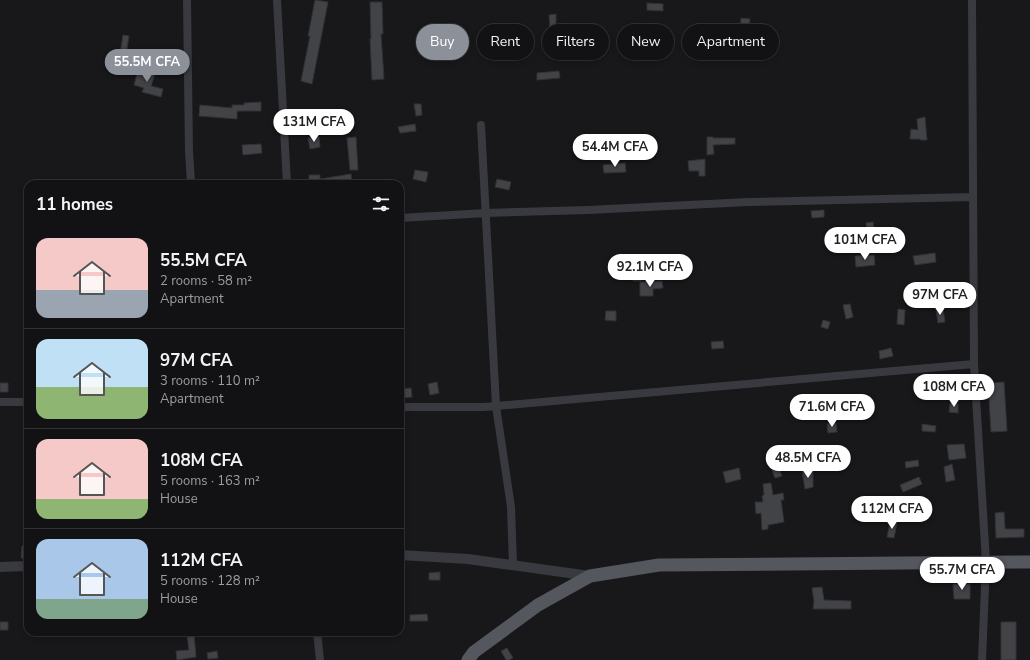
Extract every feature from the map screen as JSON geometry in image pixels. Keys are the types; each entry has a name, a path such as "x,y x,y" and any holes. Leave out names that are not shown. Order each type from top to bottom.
{"main road":[{"path":"468,660 474,652 538,605 590,576 659,565 1030,562"}],"street":[{"path":"187,0 191,180"},
{"path":"277,0 287,180"},
{"path":"972,0 974,364 986,562 982,660"},
{"path":"481,125 496,406 511,507 513,565"},
{"path":"404,218 748,202 973,197"},
{"path":"404,407 484,407 974,364"},
{"path":"0,402 24,402"},
{"path":"404,555 468,559 590,576"},
{"path":"0,568 24,566"},
{"path":"317,636 320,660"}],"building":[{"path":"315,0 328,2 312,84 301,81 310,36 308,36"},
{"path":"370,2 382,2 383,34 381,34 384,79 372,80"},
{"path":"647,3 663,4 663,11 647,10"},
{"path":"556,14 556,24 550,24 549,15"},
{"path":"741,18 750,19 749,24 741,24"},
{"path":"123,35 129,36 125,61 119,60"},
{"path":"138,70 155,74 151,86 163,89 161,97 142,92 144,88 134,85"},
{"path":"559,71 560,78 537,80 537,73"},
{"path":"261,102 261,111 237,111 237,119 199,116 200,105 232,108 232,105 244,105 244,103"},
{"path":"414,104 421,104 422,115 416,116"},
{"path":"925,117 927,140 910,139 911,129 918,130 917,119"},
{"path":"415,124 416,131 400,133 398,127"},
{"path":"319,137 320,147 310,149 308,138"},
{"path":"356,137 358,170 350,170 347,138"},
{"path":"707,137 735,138 735,144 713,145 714,154 707,155"},
{"path":"261,144 262,153 243,155 242,145"},
{"path":"705,159 705,176 699,176 699,171 689,171 688,161"},
{"path":"625,163 626,172 604,173 603,165"},
{"path":"415,170 428,172 426,182 413,179"},
{"path":"351,174 352,180 309,180 309,175 320,175 320,179"},
{"path":"497,179 511,182 509,190 495,187"},
{"path":"824,210 824,217 812,218 811,211"},
{"path":"873,222 874,230 867,231 866,223"},
{"path":"935,253 936,262 915,265 913,256"},
{"path":"874,255 875,265 856,267 855,256"},
{"path":"640,268 641,281 633,281 632,269"},
{"path":"662,281 663,288 653,289 653,296 640,296 640,282"},
{"path":"850,304 853,317 846,319 843,305"},
{"path":"898,309 905,310 904,325 897,324"},
{"path":"943,309 945,322 938,323 936,310"},
{"path":"606,311 616,311 616,321 605,320"},
{"path":"823,320 830,322 828,329 821,327"},
{"path":"723,341 724,348 712,349 711,342"},
{"path":"891,348 893,356 880,359 879,351"},
{"path":"437,382 439,393 430,395 428,384"},
{"path":"1004,382 1007,431 991,432 988,383"},
{"path":"0,383 8,383 8,392 0,392"},
{"path":"411,388 412,397 404,398 404,389"},
{"path":"950,403 958,404 958,413 949,412"},
{"path":"836,423 837,432 828,433 827,424"},
{"path":"922,424 936,426 935,432 922,431"},
{"path":"964,444 966,458 949,460 947,445"},
{"path":"836,456 838,466 821,469 820,460"},
{"path":"918,460 919,466 906,468 905,462"},
{"path":"952,464 955,480 946,482 944,467"},
{"path":"739,468 741,479 726,483 723,472"},
{"path":"779,468 782,476 775,478 772,470"},
{"path":"813,469 813,487 805,489 802,471"},
{"path":"919,477 922,484 903,492 900,485"},
{"path":"771,483 773,495 783,493 784,500 781,500 784,522 768,525 768,529 762,530 761,513 756,514 755,502 763,502 763,484"},
{"path":"1004,512 1005,529 1024,529 1024,537 996,538 995,513"},
{"path":"890,522 897,523 894,538 887,537"},
{"path":"22,546 24,546 24,558 21,558"},
{"path":"440,572 440,580 429,580 429,573"},
{"path":"953,584 970,584 970,599 954,599"},
{"path":"822,587 824,600 851,601 851,609 813,609 814,601 812,588"},
{"path":"427,614 428,621 410,621 410,615"},
{"path":"0,622 8,622 8,630 0,630"},
{"path":"1001,622 1016,622 1016,660 1001,660"},
{"path":"187,636 194,636 196,657 177,660 176,651 189,650"},
{"path":"507,648 513,658 509,660 506,660 501,651"},
{"path":"217,651 218,658 208,659 207,653"}]}
